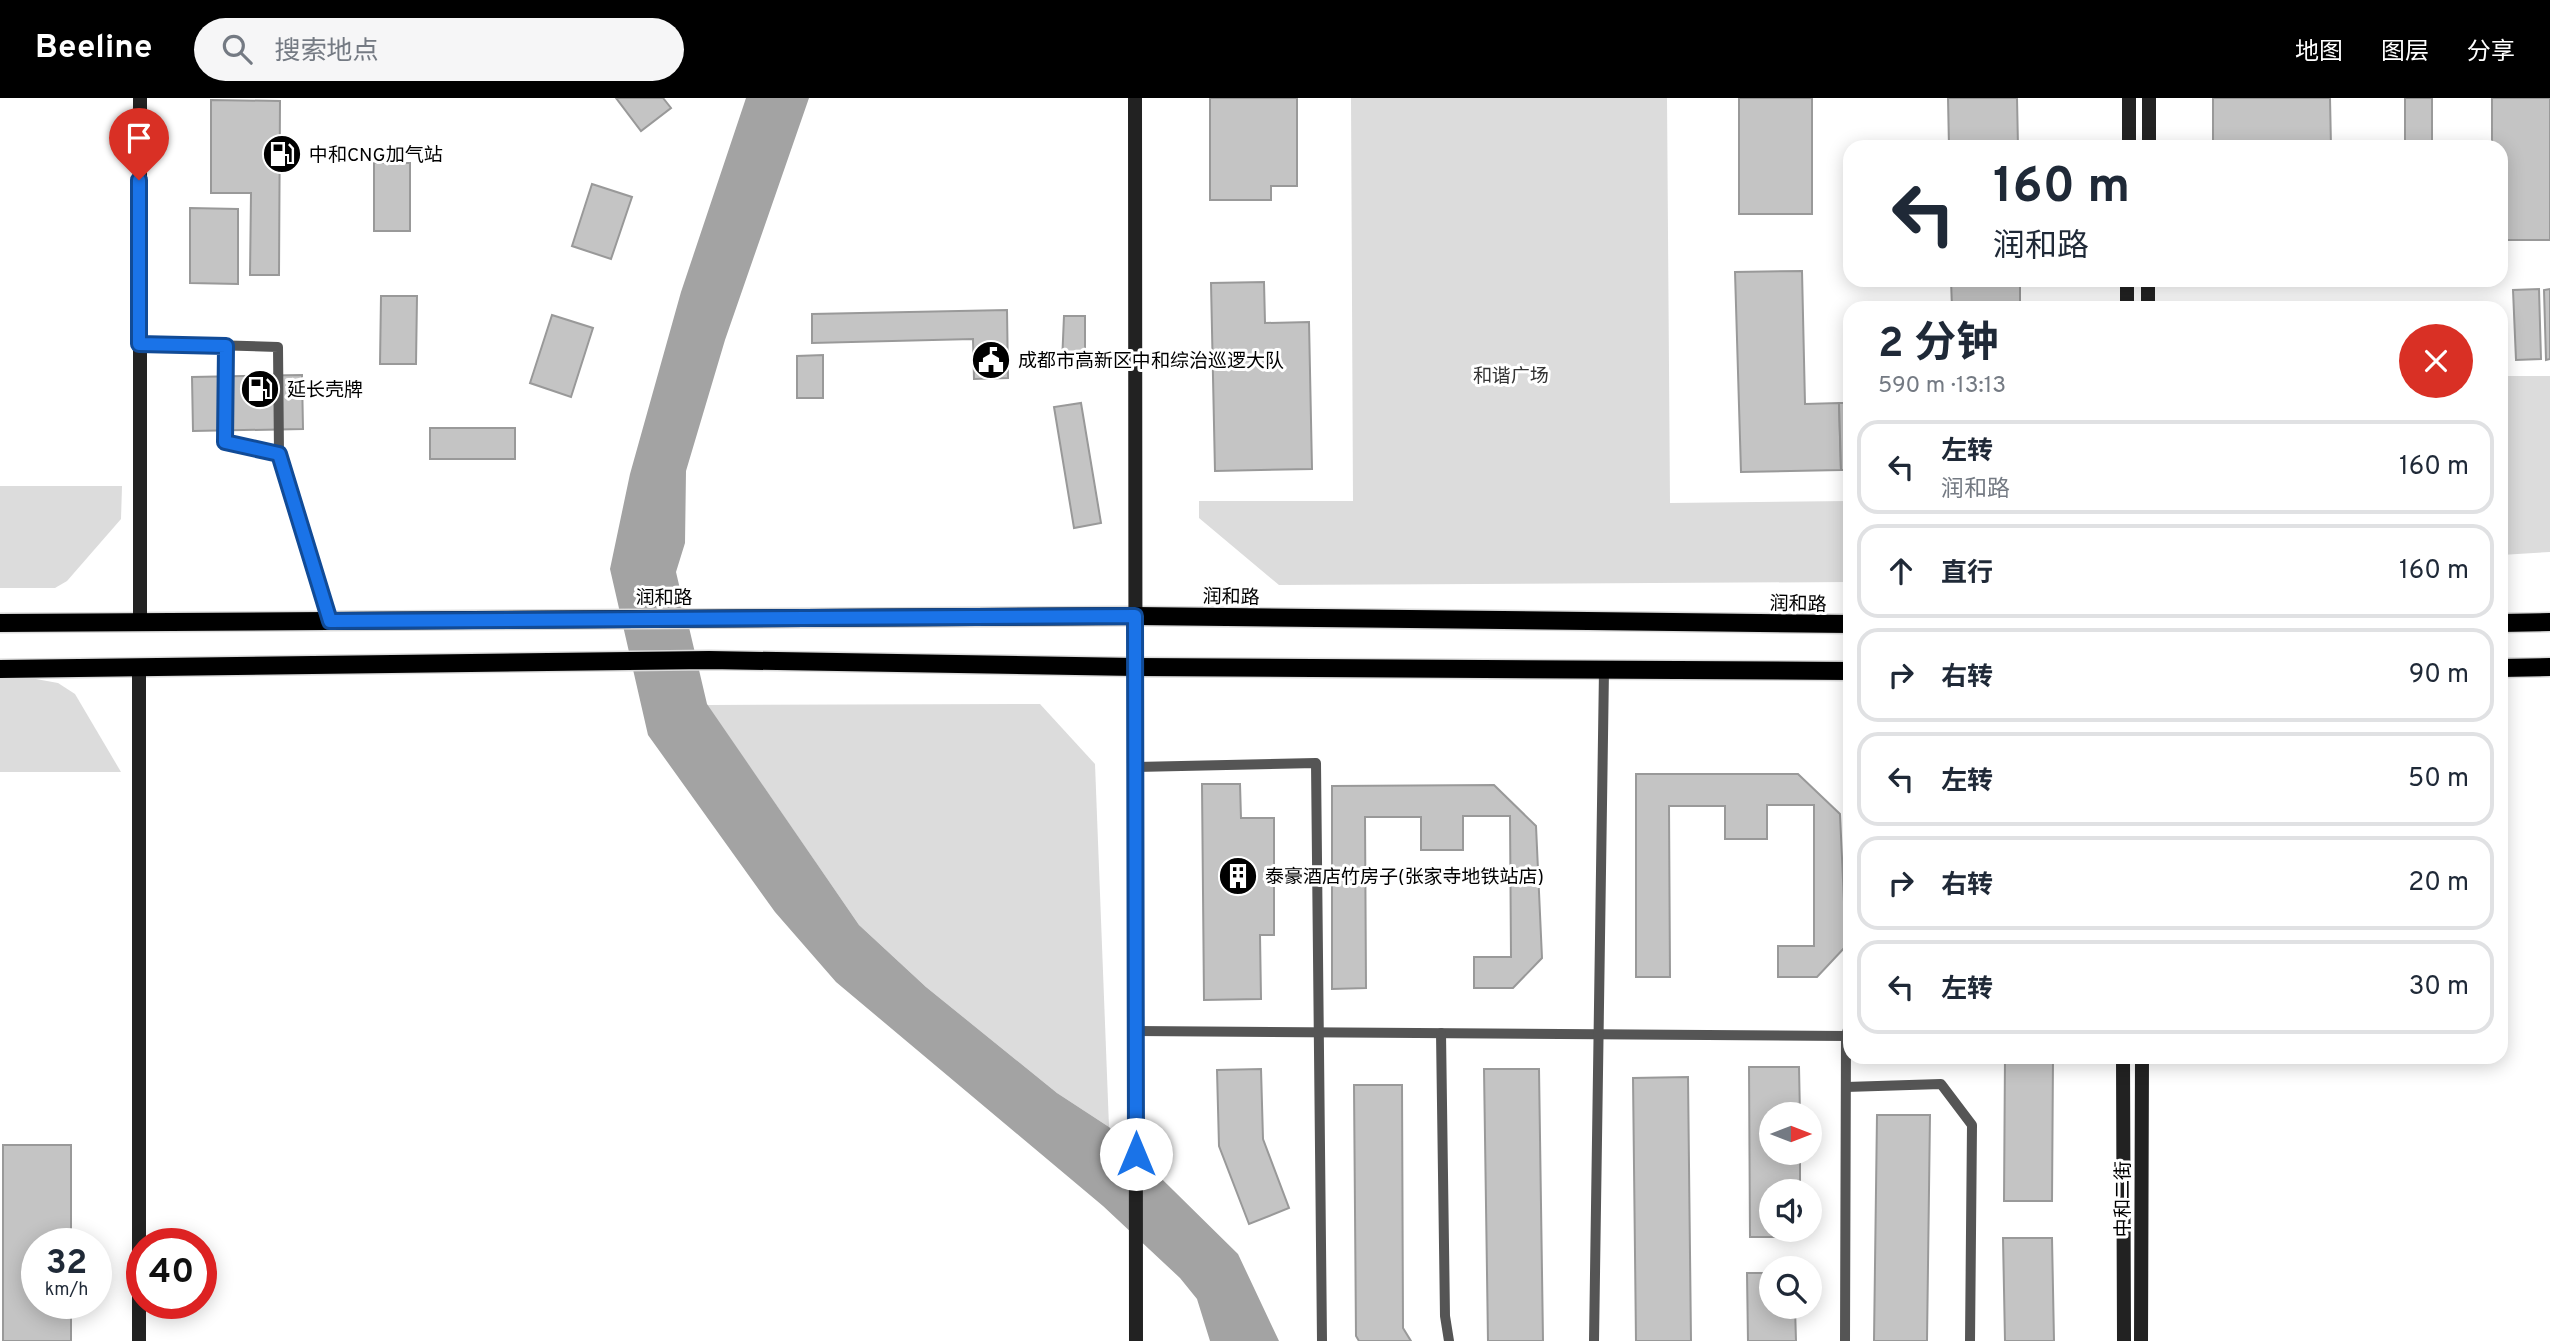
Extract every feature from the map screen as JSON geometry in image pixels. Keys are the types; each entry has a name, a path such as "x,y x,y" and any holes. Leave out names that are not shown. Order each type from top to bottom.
{"main road":[{"name":"润和路","path":"0,623 1135,616 1843,624"},
{"path":"2508,623 2550,622"},
{"path":"0,669 709,660 1135,667 1843,671"},
{"path":"2508,667 2550,667"}],"street":[{"path":"139,98 139,623"},
{"path":"1135,98 1136,1341"},
{"path":"2129,98 2129,140"},
{"path":"2149,98 2149,140"},
{"path":"139,668 139,1341"},
{"name":"中和二街","path":"2123,1064 2124,1341"},
{"name":"中和二街","path":"2141,1341 2143,1064"}],"lane":[{"path":"139,344 278,347 279,454 330,621"},
{"path":"226,346 225,442 279,454"},
{"path":"1594,1341 1604,670"},
{"path":"1136,766 1317,763 1322,1341"},
{"path":"1136,1031 1843,1036"},
{"path":"1441,1033 1445,1316 1449,1341"},
{"path":"1845,1341 1846,1064"},
{"path":"1846,1087 1941,1084 1972,1125 1970,1341"}],"green space":[{"name":"和谐广场","path":"1351,98 1667,98 1670,503 1843,501 1843,582 1279,585 1199,518 1199,501 1353,501"},
{"path":"2508,376 2550,376 2550,552 2508,555"},
{"path":"0,486 122,486 121,519 67,581 55,588 0,588"},
{"path":"0,679 36,679 58,683 75,694 121,772 0,772"},
{"path":"1040,704 1095,764 1109,1127 1057,1093 926,987 859,925 707,705"}],"shaded area":[{"path":"746,98 809,98 725,340 686,471 685,543 676,572 707,704 859,925 926,987 1057,1093 1109,1127 1238,1254 1279,1341 1210,1341 1197,1299 1180,1278 1103,1206 836,982 775,912 648,735 610,569 630,474 681,292"}],"building":[{"path":"616,98 663,98 671,108 641,131"},
{"path":"1210,98 1297,98 1297,186 1271,186 1271,200 1210,200"},
{"path":"1739,98 1812,98 1812,214 1739,214"},
{"path":"1948,98 2017,98 2018,140 1949,140"},
{"path":"2213,98 2330,98 2331,140 2213,140"},
{"path":"2405,98 2432,98 2432,140 2405,140"},
{"path":"2492,98 2550,98 2550,240 2508,240 2508,140 2492,140"},
{"path":"211,100 280,101 279,275 250,275 251,193 211,193"},
{"path":"374,163 410,163 410,231 374,231"},
{"path":"592,184 632,197 611,259 572,246"},
{"path":"190,208 238,209 238,284 190,283"},
{"path":"1802,271 1805,404 1839,403 1841,470 1741,472 1735,272"},
{"path":"1264,282 1265,323 1309,322 1312,469 1215,471 1211,283"},
{"path":"1951,287 2020,287 2020,301 1952,301"},
{"path":"2539,289 2541,359 2516,360 2513,290"},
{"path":"2550,289 2550,359 2546,360 2544,290"},
{"path":"381,296 417,296 416,364 380,364"},
{"name":"成都市高新区中和综治巡逻大队","path":"1007,310 1008,378 974,379 973,339 812,343 812,314"},
{"path":"552,315 593,328 571,397 530,383"},
{"path":"1064,316 1085,316 1085,364 1062,363"},
{"path":"823,355 823,398 797,398 797,356"},
{"path":"302,375 303,429 193,431 192,377"},
{"path":"1081,403 1101,523 1074,528 1054,407"},
{"path":"1839,403 1843,403 1843,470"},
{"path":"430,428 515,428 515,459 430,459"},
{"path":"1636,774 1798,774 1840,814 1843,949 1817,977 1778,977 1778,946 1814,946 1814,805 1767,805 1767,839 1725,839 1725,806 1669,806 1670,977 1636,977"},
{"name":"泰豪酒店·竹房子(张家寺地铁站店)","path":"1202,784 1240,784 1241,818 1274,818 1274,935 1260,935 1261,999 1204,1000"},
{"path":"1494,785 1536,826 1542,958 1513,988 1474,988 1474,957 1511,957 1510,816 1463,816 1463,850 1421,850 1421,817 1365,817 1366,988 1332,989 1332,786"},
{"path":"2005,1064 2053,1064 2052,1201 2004,1201"},
{"path":"1749,1067 1799,1067 1800,1102 1759,1102 1759,1166 1800,1166 1800,1179 1759,1179 1759,1237 1750,1237"},
{"path":"1261,1069 1263,1139 1289,1208 1249,1224 1219,1146 1217,1070"},
{"path":"1484,1069 1539,1069 1543,1341 1488,1341"},
{"path":"1688,1077 1691,1341 1636,1341 1633,1078"},
{"path":"1354,1085 1402,1085 1403,1328 1411,1341 1359,1341 1356,1336"},
{"path":"1877,1115 1930,1115 1927,1341 1874,1341"},
{"path":"3,1145 71,1145 71,1228 21,1228 21,1319 71,1319 71,1341 3,1341"},
{"path":"2003,1238 2052,1238 2054,1341 2005,1341"},
{"path":"1747,1273 1759,1273 1759,1319 1795,1319 1796,1341 1748,1341"}],"place":[{"name":"中和CNG加气站","path":"282,154"},
{"name":"成都市高新区中和综治巡逻大队","path":"991,360"},
{"name":"延长壳牌","path":"260,389"},
{"name":"泰豪酒店·竹房子(张家寺地铁站店)","path":"1238,876"}],"route":[{"path":"139,180 139,344 226,346 225,442 279,454 330,621 1135,616 1136,1154"}]}
